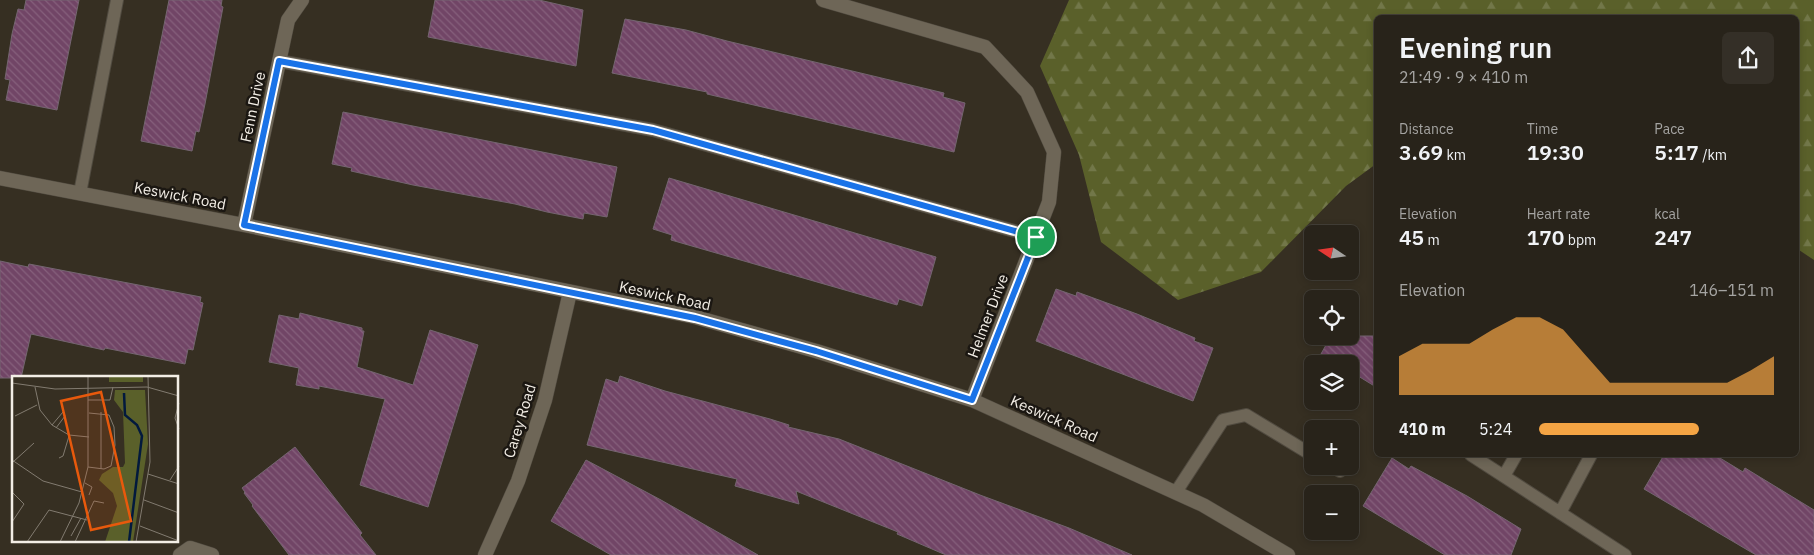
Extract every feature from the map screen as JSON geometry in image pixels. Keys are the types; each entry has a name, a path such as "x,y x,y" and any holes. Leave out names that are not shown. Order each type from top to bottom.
{"street":[{"name":"Fenn Drive","path":"244,225 288,20 302,0"},
{"name":"Helmer Drive","path":"823,0 984,47 1027,92 1054,152 1049,202 972,400"},
{"name":"Keswick Road","path":"0,178 244,225 704,320 816,351 972,400 1203,505 1286,554"},
{"name":"Carey Road","path":"486,555 518,482 545,400 570,292"},
{"path":"180,555 190,548 212,555"}],"lane":[{"path":"80,193 117,0"},
{"path":"279,61 653,130 1036,237"},
{"path":"1176,492 1223,420 1246,415 1304,449"},
{"path":"1474,457 1625,555"},
{"path":"1504,476 1515,457"},
{"path":"1560,513 1591,457"}],"green space":[{"path":"1069,0 1814,0 1814,260 1799,250 1799,15 1374,15 1374,165 1346,186 1307,225 1304,225 1304,228 1261,272 1178,300 1101,242 1079,155 1040,66"}],"building":[{"path":"26,0 79,0 57,110 6,100 10,80 5,79 12,34 18,9 24,10"},
{"path":"169,0 222,0 221,6 223,7 205,104 199,132 196,131 192,151 141,141"},
{"path":"435,0 539,0 583,10 576,66 428,37"},
{"path":"625,19 686,30 944,93 943,97 965,103 954,152 707,94 707,92 612,73"},
{"path":"343,112 617,167 607,217 584,213 583,219 413,185 351,171 352,168 332,164"},
{"path":"669,178 936,257 922,306 899,299 897,305 671,240 672,235 653,229"},
{"path":"0,261 28,267 29,264 201,297 200,302 203,303 193,350 188,349 185,364 105,348 104,350 31,334 21,376 0,378"},
{"path":"1056,289 1076,296 1077,292 1137,314 1195,338 1194,341 1213,348 1193,401 1036,341"},
{"path":"300,313 362,328 362,331 364,331 357,367 413,385 430,330 478,345 428,507 360,485 385,399 319,386 319,389 296,385 299,368 269,362 279,315 299,319"},
{"path":"1359,336 1374,336 1374,386 1359,377 1359,355 1321,354 1326,345 1359,345"},
{"path":"620,376 665,391 770,419 789,425 788,427 839,439 1069,528 1132,555 946,555 897,534 898,532 796,491 799,504 735,486 737,479 587,445 606,379 618,383"},
{"path":"295,447 362,533 360,535 376,555 289,555 252,506 242,488"},
{"path":"1663,457 1718,457 1743,472 1745,468 1814,510 1814,555 1756,555 1644,489"},
{"path":"1392,458 1409,469 1411,466 1467,496 1521,529 1511,555 1445,555 1363,506"},
{"path":"586,460 758,555 611,555 551,521"}],"route":[{"path":"279,61 653,130 1036,237 972,400 816,351 695,318 244,225 279,61"}]}
